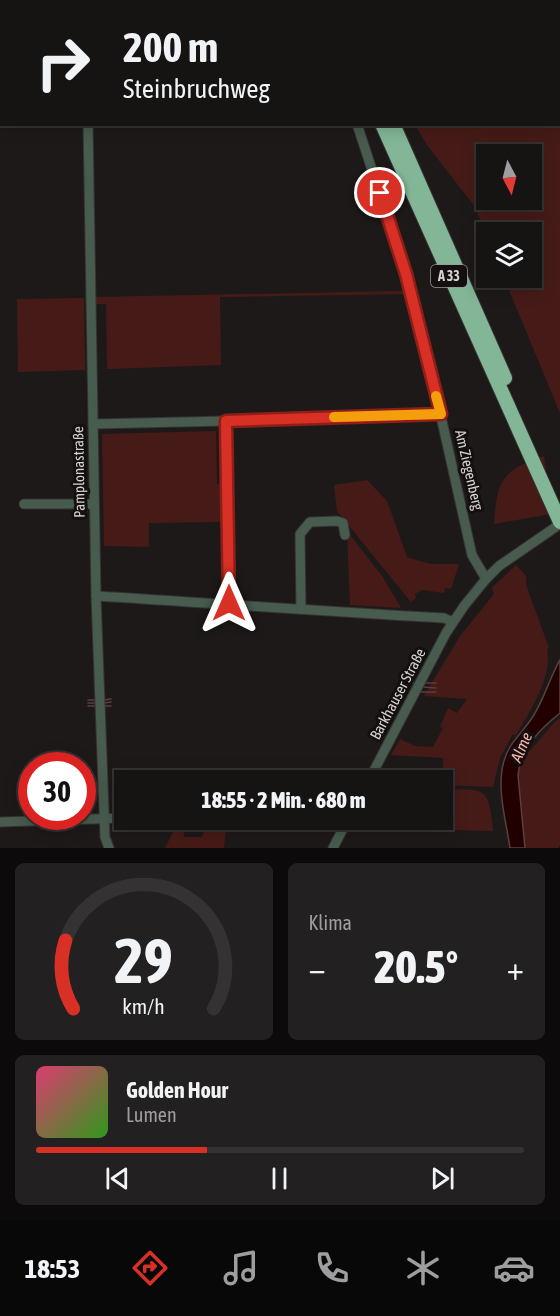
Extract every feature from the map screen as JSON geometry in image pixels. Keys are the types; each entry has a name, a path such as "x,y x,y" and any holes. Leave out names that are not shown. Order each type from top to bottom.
{"highway":[{"name":"A 33","path":"383,126 522,426 560,500"},
{"name":"A 33","path":"394,126 522,426 560,523"}],"street":[{"name":"Pamplonastraße","path":"88,126 96,596 104,818 105,837 109,848"},
{"name":"Am Ziegenberg","path":"358,126 406,274 441,414 472,555 486,579"},
{"path":"93,424 441,414"},
{"path":"226,421 229,603"},
{"path":"24,504 94,504"},
{"path":"301,609 300,534 310,522 337,521 343,524 345,535"},
{"name":"Barkhauser Straße","path":"374,770 453,622 499,566 560,523"},
{"path":"96,596 444,618 453,622"},
{"path":"0,822 114,818"},
{"path":"333,848 342,830"}],"shaded area":[{"path":"416,126 560,126 560,413 508,288 542,288 542,222 481,222 476,210 542,210 542,144 476,144 476,209 427,145"},
{"path":"404,291 405,294 220,297 221,365 107,369 106,304 95,304 95,297"},
{"path":"84,298 85,370 18,372 17,299"},
{"path":"216,431 217,484 221,484 222,522 149,523 149,547 104,546 102,434"},
{"path":"544,456 551,514 494,524 497,497 504,479 518,467"},
{"path":"367,480 387,501 407,557 430,564 459,564 451,589 445,588 444,593 422,590 415,594 416,598 411,602 337,511 334,485"},
{"path":"347,531 382,576 401,608 350,605"},
{"path":"516,565 526,576 526,585 549,648 547,649 547,671 528,716 516,735 513,734 500,758 493,787 453,785 453,770 443,770 443,758 391,755 400,739 415,746 433,747 443,728 440,727 448,708 457,713 467,699 424,696 460,636 494,594 492,588"},
{"path":"560,718 560,845 558,848 525,848 519,764 523,755"},
{"path":"243,768 278,769 277,770 241,770"},
{"path":"453,789 482,793 489,805 493,831 453,830"},
{"path":"174,830 184,830 184,837 202,837 205,830 226,830 224,848 165,848"}],"water":[{"name":"Alme","path":"560,660 560,713 545,726 527,748 518,775 525,848 510,848 501,793 504,761 512,744 536,711"}],"waterway":[{"path":"408,683 417,683"},
{"path":"424,683 436,683"},
{"path":"423,687 436,688"},
{"path":"419,692 436,692"},
{"path":"104,700 111,699"},
{"path":"88,700 96,700"},
{"path":"104,703 111,702"},
{"path":"88,703 96,703"},
{"path":"88,706 97,706"},
{"path":"104,706 111,706"}],"slow traffic":[{"path":"334,417 441,414 436,396"}],"route":[{"path":"229,603 226,421 441,414 406,274 380,193"}]}
